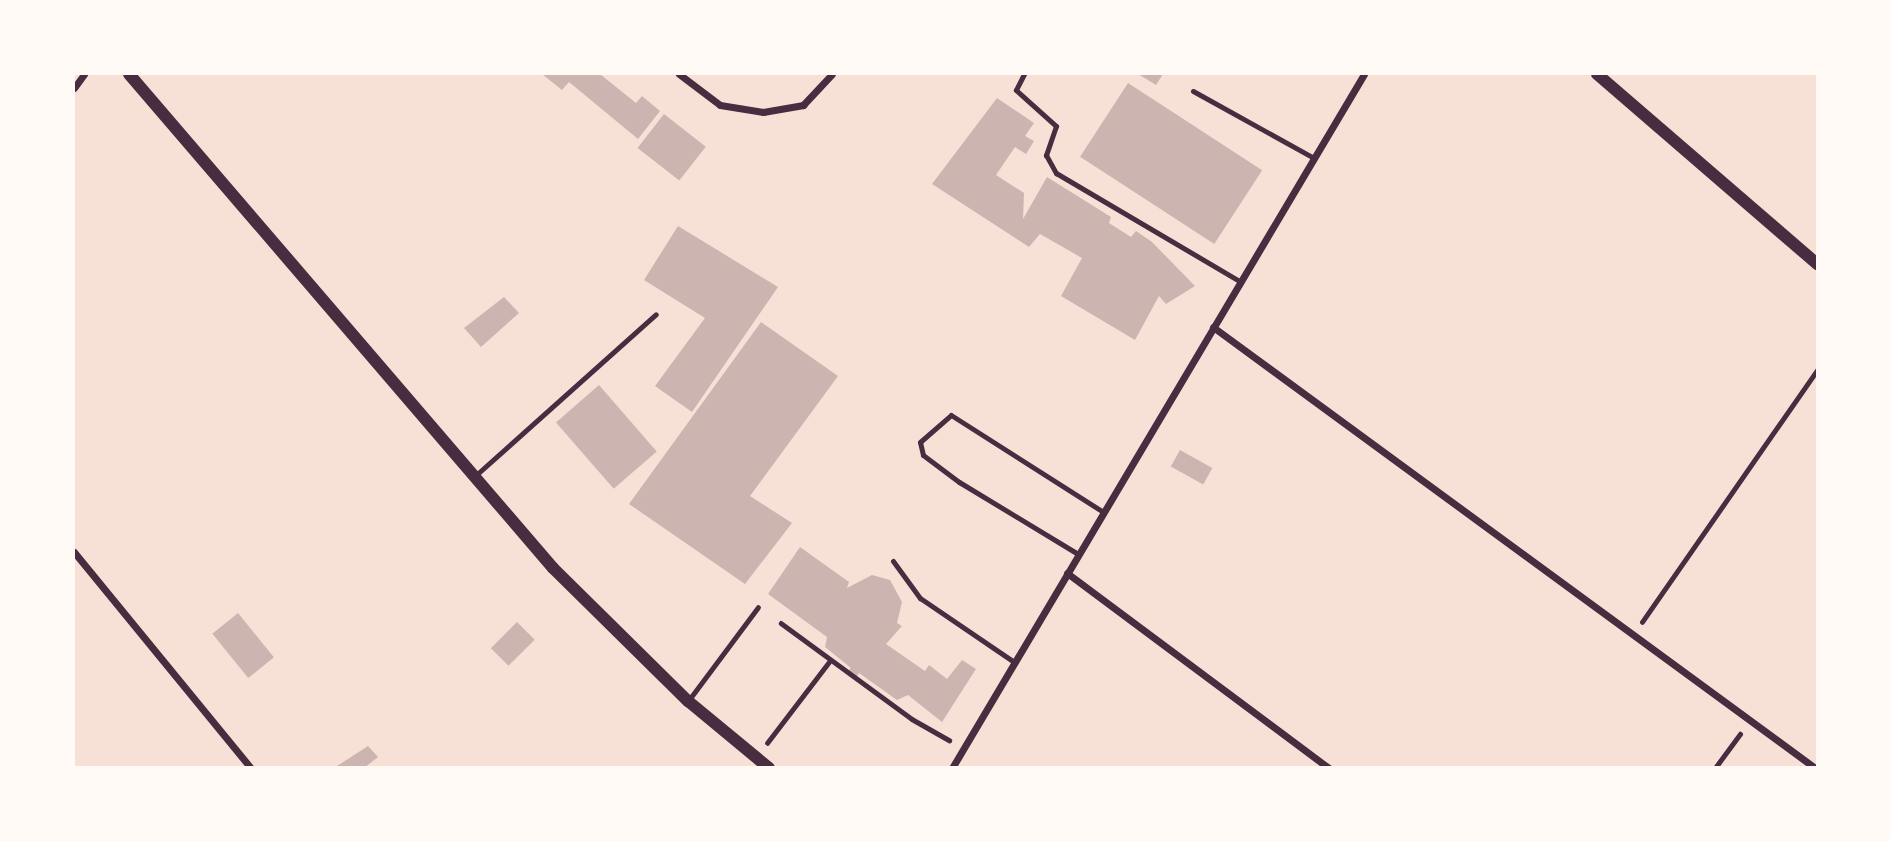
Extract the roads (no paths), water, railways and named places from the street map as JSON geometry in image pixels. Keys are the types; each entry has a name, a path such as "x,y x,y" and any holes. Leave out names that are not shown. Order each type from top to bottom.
{"street":[{"path":"74,88 84,74"},
{"path":"129,74 553,568 688,701 769,768"},
{"path":"679,74 720,105 763,112 803,105 832,74"},
{"path":"951,768 1364,74"},
{"path":"1597,74 1818,265"},
{"path":"1213,327 1635,632 1815,768"},
{"path":"74,552 251,768"},
{"path":"1067,573 1329,768"}],"lane":[{"path":"1024,74 1016,90 1056,126 1046,155 1056,173 1239,281"},
{"path":"1193,91 1314,158"},
{"path":"473,477 656,314"},
{"path":"1078,554 959,482 923,455 920,442 951,415 1103,512"},
{"path":"893,561 919,598 1014,662"},
{"path":"688,701 758,607"}]}
